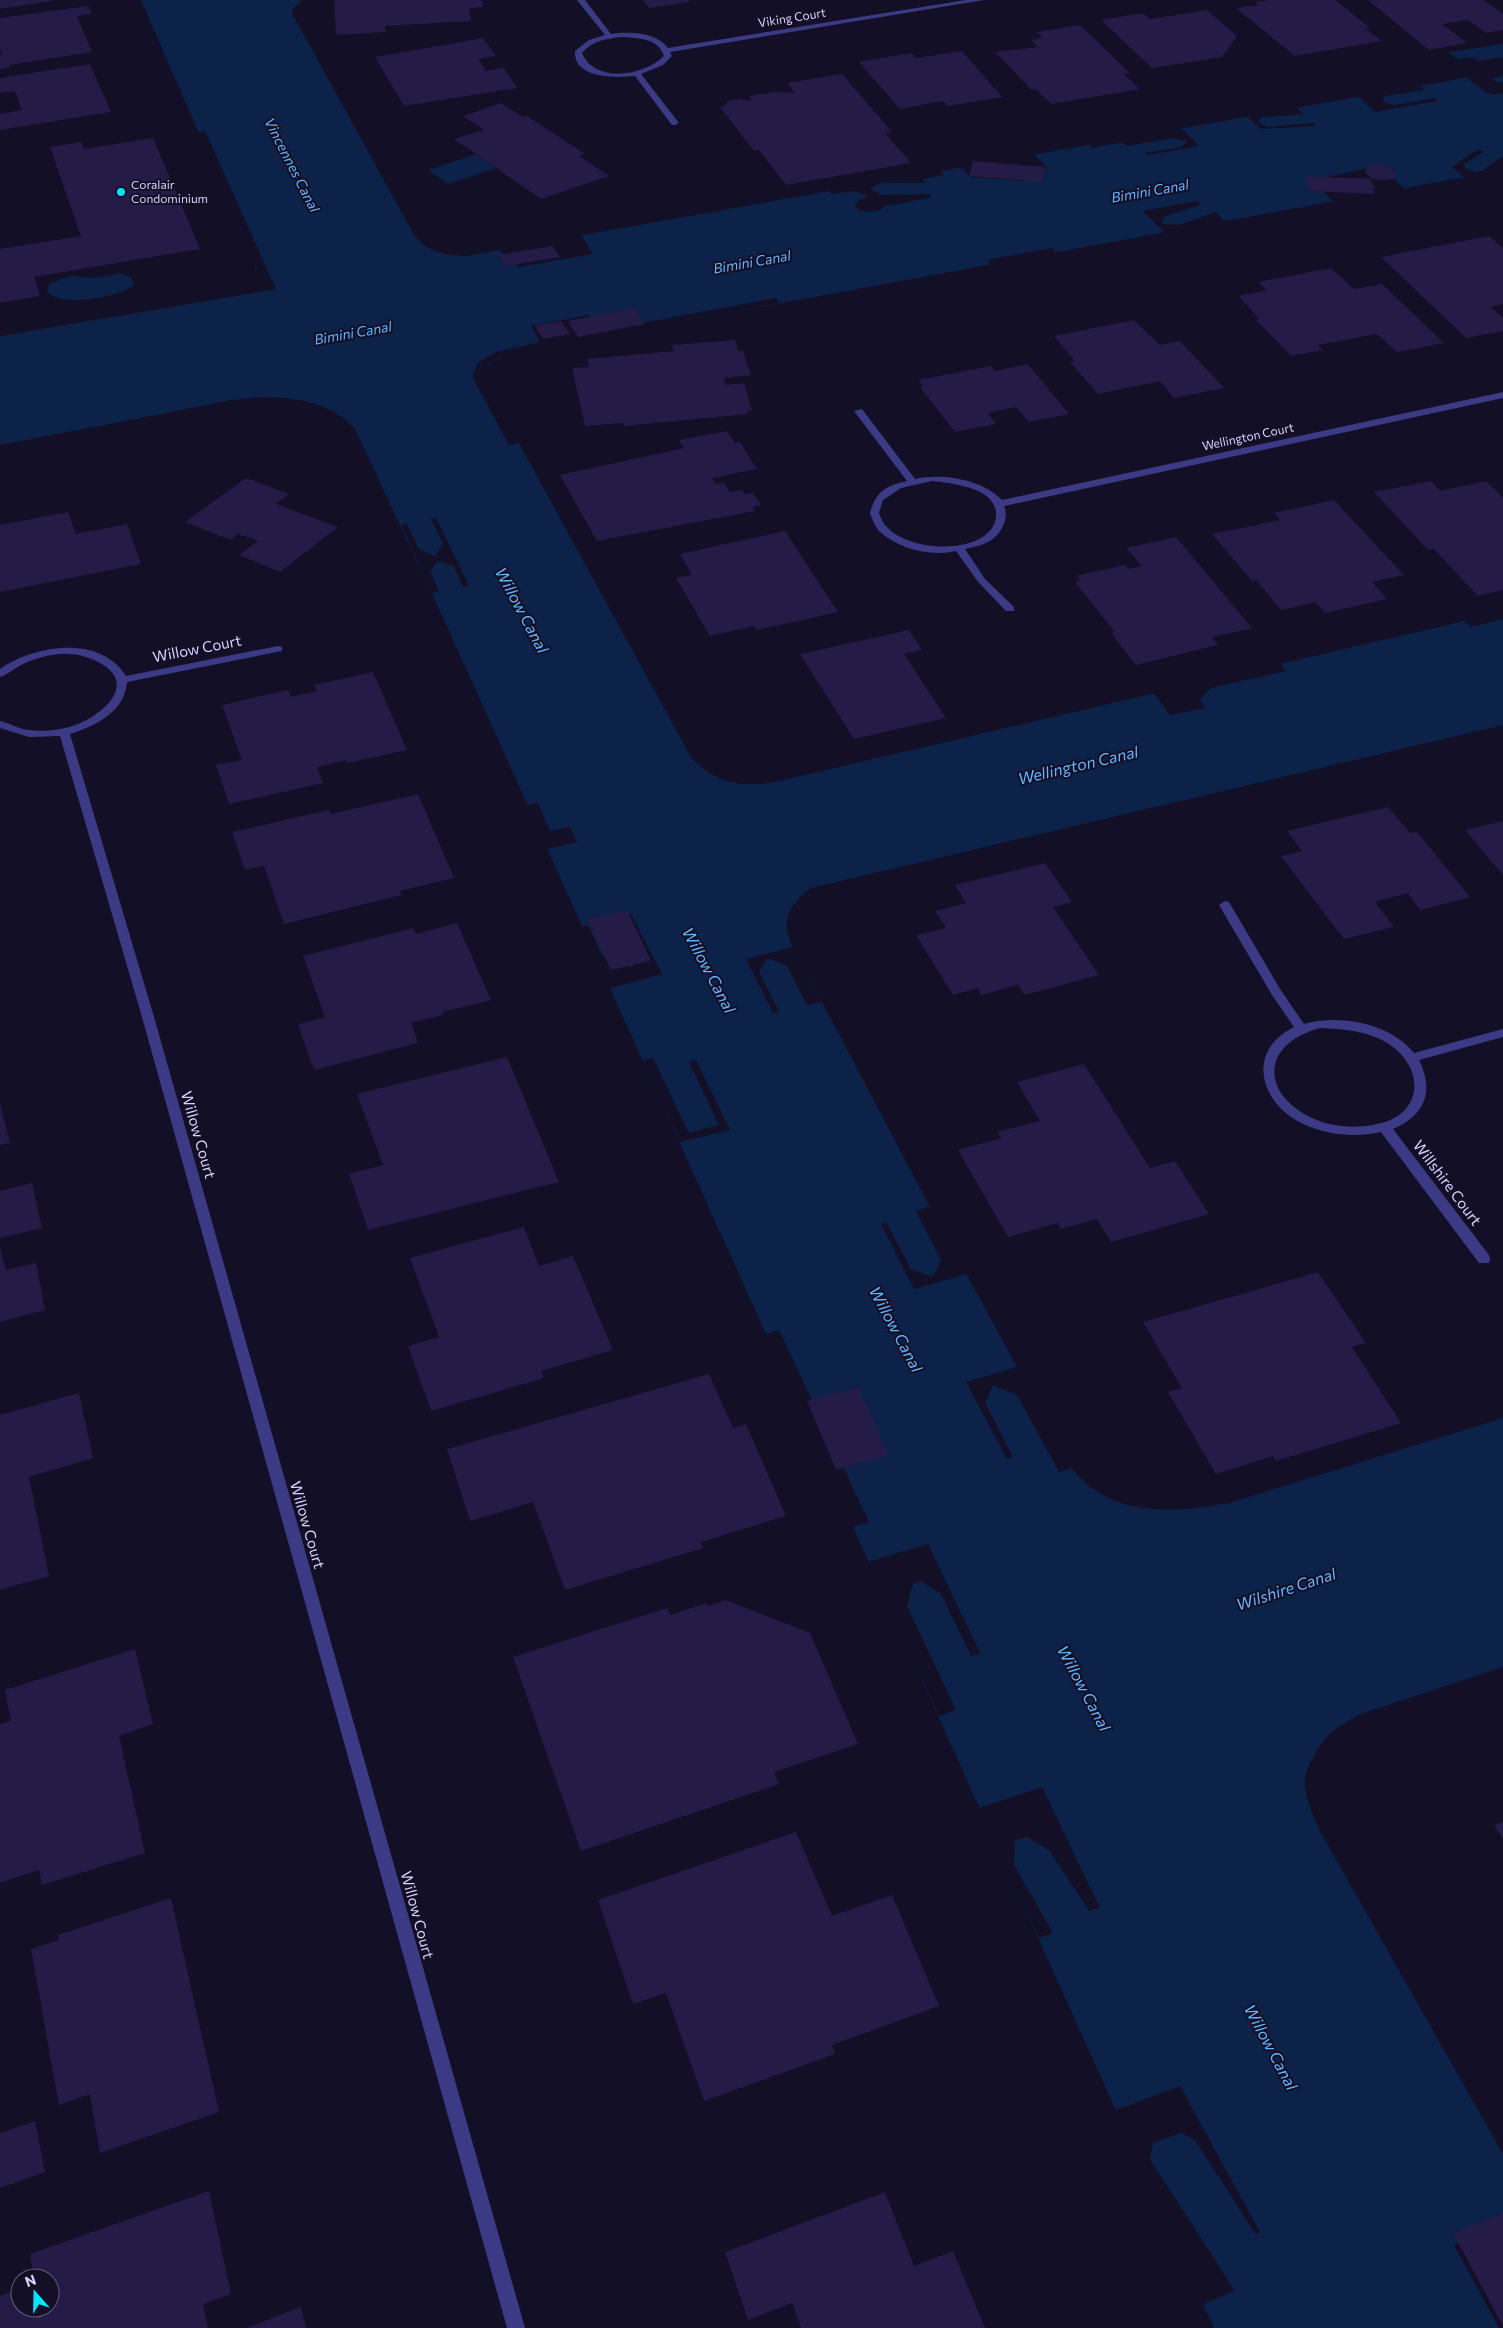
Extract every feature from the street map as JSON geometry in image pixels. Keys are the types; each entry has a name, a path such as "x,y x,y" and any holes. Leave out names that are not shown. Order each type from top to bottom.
{"street":[{"path":"580,0 609,36"},
{"name":"Viking Court","path":"667,50 980,0"},
{"path":"609,36 650,38 661,43 667,50 668,56 664,63 655,69 637,74 596,72 584,67 579,60 578,53 582,46 609,36"},
{"path":"637,74 675,123"},
{"name":"Wellington Court","path":"998,504 1503,395"},
{"path":"860,412 912,481"},
{"path":"932,478 954,480 974,486 990,495 998,504 1001,519 996,531 983,541 960,549 942,550 920,549 900,542 884,533 876,521 874,509 880,497 893,488 912,481 932,478"},
{"path":"960,549 982,582 1010,609"},
{"name":"Willow Court","path":"122,680 278,649"},
{"path":"0,674 25,659 66,651 85,653 102,658 116,668 122,680 121,693 114,705 102,716 84,725 64,732 43,734 23,733 0,724"},
{"name":"Willow Court","path":"64,732 146,1011 516,2328"},
{"path":"1224,905 1301,1029"},
{"path":"1320,1024 1346,1024 1372,1030 1395,1042 1412,1058 1421,1077 1421,1096 1412,1112 1394,1125 1370,1131 1343,1132 1316,1125 1293,1112 1276,1096 1268,1077 1269,1058 1280,1042 1301,1029 1320,1024"},
{"path":"1412,1058 1503,1033"},
{"name":"Willshire Court","path":"1384,1128 1484,1259"}],"water":[{"path":"141,0 302,0 292,10 293,15 413,233 424,244 436,251 450,255 465,256 1503,71 1503,170 516,352 497,359 484,372 486,383 692,759 710,773 728,781 747,784 770,783 1503,612 1503,725 811,888 793,906 787,920 787,928 792,945 930,1207 1072,1468 1087,1484 1105,1496 1124,1504 1144,1508 1165,1510 1187,1509 1229,1503 1503,1418 1503,1667 1361,1714 1346,1722 1328,1736 1318,1748 1306,1772 1305,1785 1310,1806 1321,1833 1503,2154 1503,2328 1214,2328 440,611 355,429 340,416 323,407 304,401 270,397 214,403 0,445 0,332 216,295 245,285 251,281 254,275 256,268 254,260"},
{"path":"1503,44 1503,57 1479,61 1472,57 1458,59 1448,52"},
{"path":"476,154 496,168 448,184 428,170"},
{"path":"120,273 131,277 134,285 116,294 76,300 53,296 47,291 50,283 71,276 94,278"}],"pier":[{"path":"1503,71 1503,75 1490,80 1503,83 1503,93 1495,95 1487,93 1467,78"},
{"path":"1420,86 1424,90 1385,96 1383,102 1395,105 1435,98 1437,101 1375,112 1359,97"},
{"path":"1296,108 1304,114 1262,117 1258,122 1268,127 1314,123 1316,126 1261,129 1247,116 1257,115 1256,112 1264,111 1266,113"},
{"path":"1181,128 1199,146 1148,155 1145,153 1182,147 1187,141 1173,138 1127,146 1122,142 1092,148 1089,145"},
{"path":"205,131 276,289 0,336 0,332 216,295 233,291 252,280 257,267 198,132"},
{"path":"1482,150 1484,152 1464,164 1465,168 1475,172 1482,171 1503,156 1503,170 1464,177 1452,167 1475,151"},
{"path":"1021,154 1023,156 1034,154 1048,169 997,164 1024,178 1023,181 970,177 961,167"},
{"path":"1366,169 1394,179 1405,189 1379,197 1377,194 1334,202 1320,189 1364,191 1377,187 1363,180 1321,178"},
{"path":"940,171 944,175 922,179 926,183 881,183 870,189 881,195 931,194 930,198 885,206 880,210 869,212 859,210 855,205 859,200 869,197 854,191 832,194 827,189 855,184 857,186"},
{"path":"1197,201 1200,205 1165,216 1161,224 1179,225 1216,212 1227,224 1165,233 1143,211"},
{"path":"581,235 593,254 519,267 503,255 500,249"},
{"path":"1052,248 1058,255 993,267 987,260"},
{"path":"776,298 779,303 500,356 489,364 484,372 486,383 519,443 509,445 472,376 478,363 496,352 540,342 531,326 588,315 598,331"},
{"path":"436,518 469,585 463,587 454,566 438,561 430,571 439,592 432,593 401,525 407,524 419,549 435,556 443,544 431,519"},
{"path":"1503,612 1503,619 1470,627 1465,621"},
{"path":"1279,662 1286,671 1210,688 1200,700 1205,708 1170,715 1154,693 1247,672 1246,670"},
{"path":"538,803 550,831 570,827 577,842 547,849 525,806"},
{"path":"631,914 662,974 610,988 599,966 597,966 582,927 588,925 602,955 614,964 632,967 641,956 643,945 629,915"},
{"path":"793,947 821,1002 807,1005 787,966 771,959 766,960 759,972 779,1012 773,1013 746,959"},
{"path":"653,1058 689,1133 719,1125 689,1062 696,1060 730,1130 680,1142 643,1061"},
{"path":"930,1207 934,1209 951,1238 949,1239 967,1274 914,1289 881,1224 886,1222 911,1269 930,1276 934,1275 941,1260 916,1211"},
{"path":"779,1330 869,1522 850,1528 763,1335"},
{"path":"1017,1367 1067,1452 1064,1453 1072,1468 1059,1472 1017,1395 993,1385 985,1403 1013,1457 1007,1459 966,1382"},
{"path":"928,1544 980,1653 971,1656 941,1594 921,1581 913,1584 907,1606 956,1710 939,1716 868,1562"},
{"path":"1042,1787 1100,1908 1089,1911 1049,1850 1027,1837 1015,1840 1014,1865 1053,1933 1039,1938 979,1808"},
{"path":"1180,2086 1260,2232 1256,2235 1195,2140 1181,2133 1153,2143 1150,2159 1235,2291 1203,2304 1116,2110"},
{"path":"1464,2240 1503,2313 1503,2328 1499,2328 1454,2245"}],"building":[{"path":"0,0 52,0 52,1 0,9"},
{"path":"334,0 482,0 483,7 469,8 471,21 385,26 386,32 336,35"},
{"path":"643,0 688,0 690,2 649,8"},
{"path":"1268,0 1336,0 1370,28 1366,29 1382,41 1295,56 1236,8 1258,5 1255,2"},
{"path":"1368,0 1484,0 1503,14 1503,30 1486,33 1468,20 1442,24 1467,43 1429,50"},
{"path":"88,6 92,14 77,16 92,52 9,65 10,68 0,69 0,55 2,54 0,49 0,18"},
{"path":"1207,10 1237,36 1222,57 1152,68 1101,20 1142,13 1150,19"},
{"path":"1080,25 1130,73 1124,74 1140,89 1051,104 1036,89 1032,90 995,52 1038,47 1031,40 1043,38 1037,32"},
{"path":"483,38 496,56 478,59 486,71 504,68 517,88 404,106 375,57"},
{"path":"962,51 1002,97 948,106 943,101 900,109 859,62 911,53 916,58"},
{"path":"90,64 111,112 0,130 0,114 22,110 15,91 0,93 0,78"},
{"path":"842,74 892,132 885,133 911,163 786,185 759,150 754,151 720,107 724,107 728,101 740,99 752,101 749,96 775,92 795,93 787,83"},
{"path":"501,103 523,117 527,116 585,154 579,156 609,176 541,199 454,139 484,130 463,116"},
{"name":"Coralair Condominium","path":"153,138 200,249 34,277 40,296 0,303 0,249 81,236 50,147 81,142 84,149"},
{"path":"973,161 1045,167 1043,182 969,176"},
{"path":"1379,165 1389,167 1397,174 1394,179 1372,179 1365,172 1367,167"},
{"path":"1307,176 1371,179 1374,194 1308,191"},
{"path":"1489,236 1503,248 1503,304 1491,307 1503,318 1503,331 1466,338 1381,257"},
{"path":"553,246 560,257 505,266 498,255"},
{"path":"1331,268 1354,289 1382,284 1444,343 1397,352 1377,334 1318,345 1323,350 1291,356 1256,320 1259,319 1239,296 1267,290 1258,282"},
{"path":"635,308 645,324 578,337 568,321"},
{"path":"1134,320 1160,345 1180,341 1224,388 1174,398 1160,381 1098,394 1070,362 1075,361 1054,336"},
{"path":"561,321 570,334 543,339 535,326"},
{"path":"735,340 738,351 743,351 751,375 724,378 725,385 744,383 752,410 746,411 747,414 624,426 623,423 585,426 572,368 589,367 587,359 674,351 672,345"},
{"path":"1028,364 1069,414 1029,422 1016,407 988,413 996,424 955,432 920,387 923,386 918,380 991,366 995,371"},
{"path":"727,431 735,443 740,442 757,469 712,478 716,484 724,483 730,492 742,490 745,494 753,493 761,505 753,507 755,511 597,541 560,475 684,448 679,440"},
{"path":"246,478 289,494 276,504 338,527 280,572 239,555 258,541 238,534 231,540 185,522"},
{"path":"1431,481 1440,491 1486,481 1503,498 1503,590 1478,596 1434,549 1428,550 1374,492"},
{"path":"1334,500 1404,575 1372,582 1387,599 1325,613 1315,602 1281,610 1256,580 1252,581 1212,534 1280,520 1274,513"},
{"path":"68,512 76,534 127,524 141,564 0,592 0,525"},
{"path":"785,531 838,612 757,630 754,626 710,636 676,578 692,575 680,554"},
{"path":"1176,537 1252,628 1212,637 1218,645 1136,665 1111,633 1115,632 1075,582 1080,580 1076,576 1125,565 1129,569 1142,566 1126,548"},
{"path":"909,630 922,650 904,654 946,718 854,739 800,654"},
{"path":"373,672 407,750 347,763 346,760 317,767 323,783 229,804 216,765 242,760 222,705 288,690 291,697 317,691 314,685"},
{"path":"418,794 454,878 400,891 402,895 284,924 264,866 245,870 232,832 329,810 331,814"},
{"path":"1388,807 1410,833 1417,832 1470,897 1420,910 1408,893 1375,902 1394,927 1344,939 1281,856 1302,851 1287,831"},
{"path":"1503,821 1503,875 1465,830"},
{"path":"1045,863 1072,902 1053,907 1099,975 1024,995 1018,985 981,995 978,988 953,995 916,935 946,928 935,911 966,903 955,885"},
{"path":"627,910 651,961 611,970 587,919"},
{"path":"457,923 491,1000 442,1012 443,1015 411,1023 418,1043 314,1070 298,1024 325,1017 303,956 414,928 416,934"},
{"path":"507,1057 559,1182 368,1230 349,1174 383,1165 357,1094"},
{"path":"1084,1064 1150,1168 1175,1161 1209,1214 1111,1242 1097,1219 1061,1229 1058,1223 1008,1237 958,1150 1001,1138 997,1132 1040,1121 1017,1082"},
{"path":"0,1103 10,1143 0,1145"},
{"path":"32,1183 42,1228 0,1238 0,1191"},
{"path":"524,1227 539,1266 573,1256 613,1350 541,1371 544,1378 431,1411 408,1346 439,1337 410,1258"},
{"path":"0,1248 6,1270 36,1263 45,1310 0,1322"},
{"path":"1318,1272 1366,1343 1352,1347 1401,1423 1276,1461 1273,1456 1216,1474 1168,1392 1182,1388 1143,1322"},
{"path":"709,1374 733,1428 746,1424 786,1516 701,1542 703,1548 565,1590 533,1502 470,1521 447,1449"},
{"path":"858,1387 889,1455 836,1470 807,1401"},
{"path":"79,1393 93,1458 29,1477 49,1576 0,1590 0,1415"},
{"path":"726,1600 810,1633 858,1744 774,1772 779,1784 581,1851 513,1657 667,1608 670,1615 706,1603 707,1606"},
{"path":"135,1649 153,1724 119,1736 145,1853 42,1885 39,1870 0,1883 0,1724 11,1721 5,1690"},
{"path":"1503,1822 1503,1839 1494,1825"},
{"path":"796,1832 832,1916 892,1895 939,2006 832,2045 835,2054 704,2101 666,1993 633,2004 598,1900"},
{"path":"171,1898 219,2112 100,2153 90,2094 59,2105 31,1949 59,1940 58,1935"},
{"path":"35,2121 45,2172 0,2188 0,2133"},
{"path":"209,2191 231,2294 203,2304 208,2328 0,2328 0,2296 10,2292 10,2318 60,2318 60,2268 32,2268 30,2254"},
{"path":"885,2192 914,2266 953,2251 985,2328 801,2328 792,2303 748,2320 725,2252"},
{"path":"1503,2213 1503,2326 1453,2233"},
{"path":"301,2307 306,2328 246,2328"}],"place":[{"name":"Coralair Condominium","path":"121,192"}],"water label":[{"name":"Vincennes Canal","path":"292,165"},
{"name":"Bimini Canal","path":"1150,191"},
{"name":"Bimini Canal","path":"752,262"},
{"name":"Bimini Canal","path":"353,333"},
{"name":"Willow Canal","path":"522,610"},
{"name":"Wellington Canal","path":"1078,765"},
{"name":"Willow Canal","path":"709,970"},
{"name":"Willow Canal","path":"896,1329"},
{"name":"Wilshire Canal","path":"1286,1589"},
{"name":"Willow Canal","path":"1084,1688"},
{"name":"Willow Canal","path":"1271,2047"}]}
